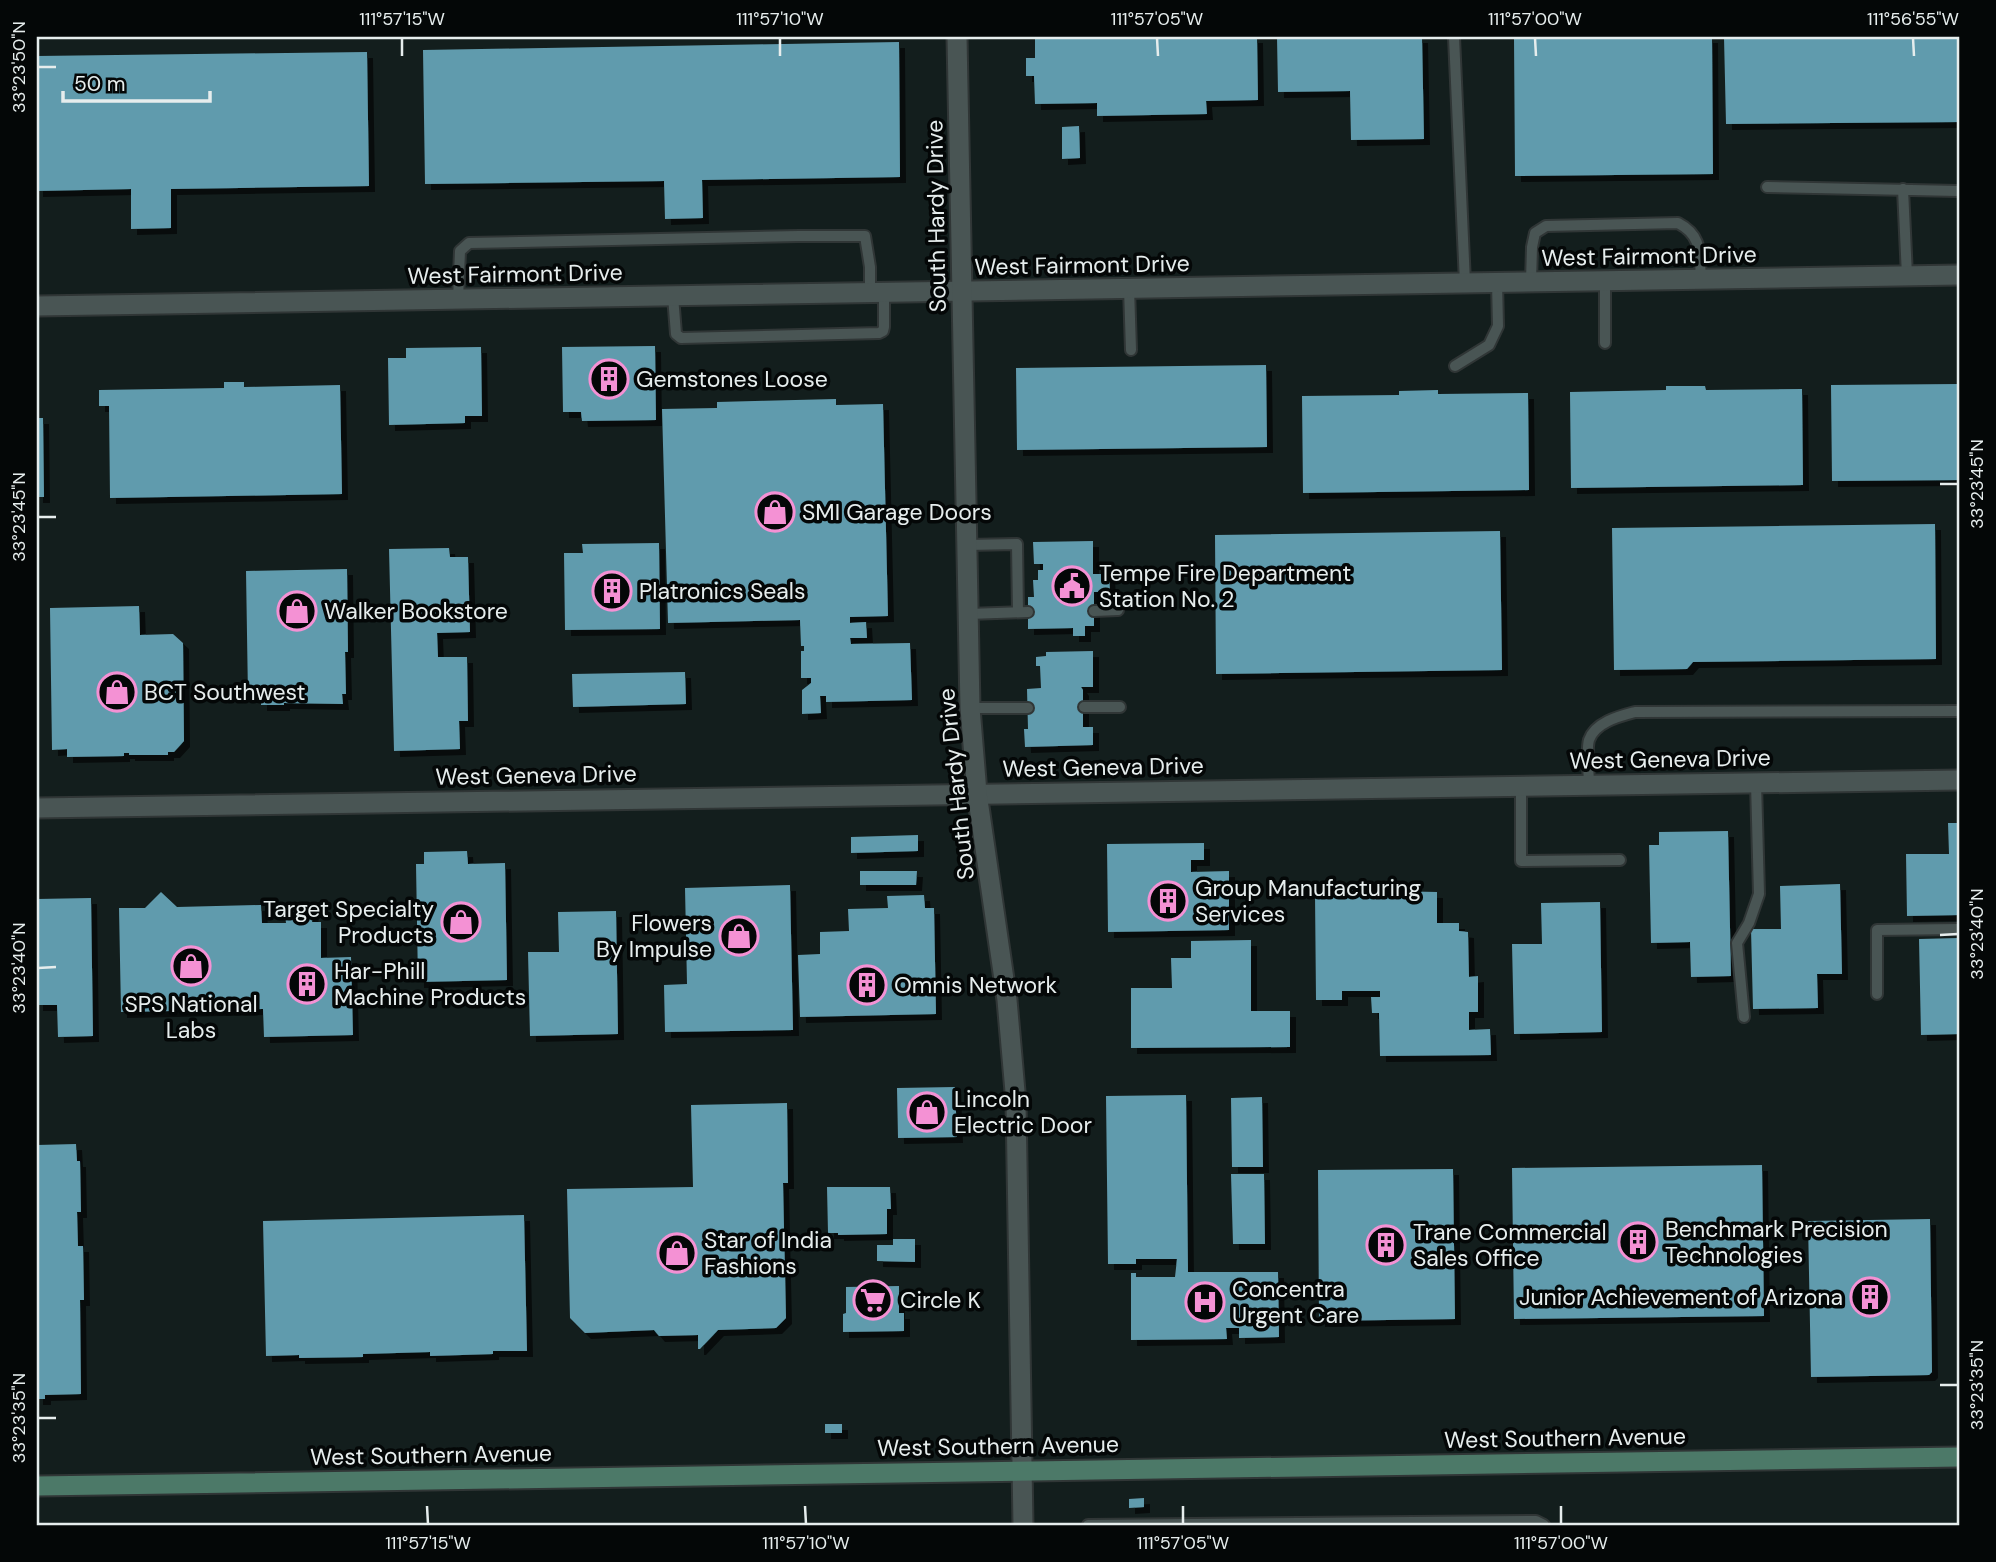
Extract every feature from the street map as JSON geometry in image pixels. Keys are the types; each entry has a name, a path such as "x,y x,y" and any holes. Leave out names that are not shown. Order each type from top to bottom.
{"main road":[{"name":"West Southern Avenue","path":"37,1486 1959,1457"}],"street":[{"name":"South Hardy Drive","path":"957,37 970,708 977,793 1007,1000 1016,1103 1023,1525"},
{"name":"West Fairmont Drive","path":"37,306 1959,275"},
{"name":"West Geneva Drive","path":"37,808 1959,780"}],"lane":[{"path":"1454,37 1465,283"},
{"path":"1767,187 1959,191"},
{"path":"1903,189 1907,276"},
{"path":"1531,282 1535,233 1546,226 1678,223 1690,230 1698,241 1701,279"},
{"path":"458,300 460,251 469,243 865,236 884,327 879,333 681,338 676,334 673,296"},
{"path":"1605,281 1605,343"},
{"path":"1455,366 1489,345 1498,326 1497,282"},
{"path":"1129,288 1131,350"},
{"path":"966,545 1017,544 1023,612 968,614"},
{"path":"1094,611 1118,610"},
{"path":"1084,707 1120,707"},
{"path":"970,708 1028,708"},
{"path":"1589,785 1589,740 1599,727 1614,718 1635,712 1959,711"},
{"path":"1744,1017 1737,943 1749,923 1759,894 1756,783"},
{"path":"1521,786 1521,861 1620,860"},
{"path":"1877,993 1877,930 1959,929"},
{"path":"1088,1525 1536,1521 1544,1525"}],"building":[{"path":"1035,37 1257,37 1258,100 1206,101 1207,114 1097,116 1097,103 1035,104 1034,76 1026,76 1026,58 1035,58"},
{"path":"1277,37 1422,37 1424,139 1351,140 1350,91 1278,92"},
{"path":"1514,37 1712,37 1713,174 1515,176"},
{"path":"1724,37 1959,37 1959,122 1726,124"},
{"path":"899,42 900,177 702,180 703,218 665,219 664,181 425,184 423,50"},
{"path":"367,52 369,186 171,189 171,228 131,229 131,189 37,191 37,56"},
{"path":"1079,126 1080,158 1062,159 1062,127"},
{"name":"Gemstones Loose","path":"655,346 656,420 582,421 581,412 563,412 562,347"},
{"path":"481,347 482,416 465,416 465,423 389,425 388,358 406,358 406,348"},
{"path":"1266,365 1267,447 1017,450 1016,368"},
{"path":"224,382 244,382 244,387 340,385 342,494 110,498 109,406 99,406 99,390 224,388"},
{"path":"1959,384 1959,480 1832,481 1831,385"},
{"path":"1666,386 1705,386 1706,390 1802,389 1803,485 1571,488 1570,392 1666,390"},
{"path":"1438,390 1438,394 1528,393 1529,490 1303,493 1302,396 1399,395 1399,391"},
{"name":"SMI Garage Doors","path":"836,399 836,405 883,404 888,616 850,617 850,623 866,622 867,638 850,638 851,644 910,643 912,700 826,702 826,696 820,696 821,713 802,714 802,690 811,683 811,678 801,678 801,651 804,651 804,646 801,646 800,620 668,623 662,409 717,408 717,402"},
{"path":"37,418 43,418 44,497 37,497"},
{"path":"1935,524 1936,659 1693,662 1687,669 1614,670 1612,528"},
{"path":"1500,531 1502,670 1216,674 1215,535"},
{"name":"Tempe Fire Department Station No. 2","path":"1093,541 1093,574 1109,574 1110,592 1094,592 1094,626 1085,626 1085,636 1073,636 1073,628 1028,629 1028,597 1034,597 1033,580 1038,580 1038,570 1043,570 1043,564 1034,564 1033,542"},
{"name":"Platronics Seals","path":"659,543 660,629 565,630 564,553 583,553 582,544"},
{"path":"449,548 450,557 468,557 470,632 437,633 438,657 467,657 468,721 459,721 460,749 394,751 389,549"},
{"name":"Walker Bookstore","path":"347,569 348,652 345,652 346,694 342,694 343,704 261,705 261,697 248,697 246,571"},
{"name":"BCT Southwest","path":"139,606 140,635 173,634 183,643 184,741 174,752 168,752 168,755 124,753 124,756 67,757 67,749 52,750 50,608"},
{"name":"Tempe Fire Department Station No. 2","path":"1093,651 1093,687 1081,687 1083,727 1093,727 1093,745 1025,747 1024,729 1028,729 1027,689 1041,688 1040,666 1036,666 1036,657 1046,656 1046,652"},
{"path":"685,672 686,704 573,707 572,674"},
{"path":"1948,823 1959,823 1959,915 1907,916 1906,854 1949,854"},
{"path":"1728,831 1731,976 1691,977 1690,942 1651,943 1649,845 1659,845 1659,832"},
{"path":"918,835 918,851 851,853 851,837"},
{"name":"Group Manufacturing Services","path":"1204,843 1204,860 1191,860 1191,872 1229,871 1229,930 1108,932 1107,844"},
{"name":"Target Specialty Products","path":"467,851 468,864 505,863 507,980 418,982 416,864 424,864 424,852"},
{"path":"860,871 917,871 916,885 860,885"},
{"path":"1840,884 1842,974 1817,974 1818,1008 1753,1009 1751,929 1781,929 1780,886"},
{"name":"Flowers By Impulse","path":"790,885 793,1030 665,1032 664,985 687,984 685,888"},
{"path":"1344,890 1437,892 1437,923 1459,923 1459,931 1468,932 1469,977 1478,976 1478,1012 1469,1012 1469,1030 1490,1029 1491,1055 1380,1056 1379,1013 1372,1013 1371,997 1380,997 1380,991 1342,991 1342,1000 1316,1000 1315,894 1344,894"},
{"name":"SPS National Labs","path":"161,892 177,907 261,905 262,923 286,923 284,908 313,908 312,922 321,922 321,958 351,957 353,1035 264,1037 263,1009 121,1012 119,908 145,908"},
{"name":"Omnis Network","path":"924,895 925,908 934,908 936,1014 800,1017 798,955 820,954 820,932 849,931 848,909 888,908 887,896"},
{"path":"91,898 93,1036 58,1037 57,1005 37,1005 37,899"},
{"path":"1600,902 1602,1032 1514,1034 1512,944 1542,944 1541,903"},
{"path":"616,911 618,1034 530,1036 528,952 559,952 558,912"},
{"path":"1959,938 1959,1034 1921,1035 1919,939"},
{"path":"1251,940 1251,1011 1290,1011 1290,1047 1131,1048 1131,988 1172,988 1171,958 1191,958 1191,941"},
{"name":"Lincoln Electric Door","path":"955,1087 957,1137 898,1138 897,1088"},
{"path":"1186,1095 1188,1272 1278,1272 1279,1337 1239,1338 1239,1328 1226,1328 1227,1339 1131,1340 1131,1273 1136,1273 1136,1277 1175,1277 1177,1259 1136,1259 1136,1264 1108,1264 1106,1096"},
{"path":"1262,1097 1263,1167 1232,1167 1231,1098"},
{"name":"Star of India Fashions","path":"787,1103 788,1183 783,1183 786,1318 776,1328 718,1330 700,1349 698,1335 659,1336 654,1330 585,1333 570,1318 567,1189 693,1187 691,1105"},
{"path":"76,1144 77,1161 80,1161 81,1212 77,1212 78,1246 83,1246 84,1300 80,1300 81,1394 45,1395 45,1399 37,1399 37,1145"},
{"name":"Benchmark Precision Technologies","path":"1762,1165 1764,1316 1514,1319 1512,1168"},
{"name":"Trane Commercial Sales Office","path":"1453,1169 1455,1319 1319,1321 1318,1170"},
{"path":"1231,1174 1264,1174 1265,1244 1233,1244"},
{"path":"827,1187 890,1187 891,1209 887,1209 887,1234 828,1233"},
{"path":"524,1215 527,1351 430,1356 430,1352 363,1354 363,1357 266,1356 263,1221"},
{"name":"Junior Achievement of Arizona","path":"1930,1219 1932,1372 1929,1375 1811,1377 1808,1221"},
{"path":"893,1239 915,1239 915,1262 877,1261 877,1245 893,1245"},
{"name":"Circle K","path":"899,1286 899,1313 904,1313 904,1331 843,1332 846,1287"},
{"path":"825,1424 842,1424 842,1433 825,1433"},
{"path":"1144,1498 1144,1507 1129,1508 1129,1499"}],"place":[{"name":"Gemstones Loose","path":"609,379"},
{"name":"SMI Garage Doors","path":"775,512"},
{"name":"Tempe Fire Department Station No. 2","path":"1072,586"},
{"name":"Platronics Seals","path":"612,591"},
{"name":"Walker Bookstore","path":"297,611"},
{"name":"BCT Southwest","path":"117,692"},
{"name":"Group Manufacturing Services","path":"1168,901"},
{"name":"Target Specialty Products","path":"461,922"},
{"name":"Flowers By Impulse","path":"739,936"},
{"name":"SPS National Labs","path":"191,966"},
{"name":"Har-Phill Machine Products","path":"307,984"},
{"name":"Omnis Network","path":"867,985"},
{"name":"Lincoln Electric Door","path":"927,1112"},
{"name":"Benchmark Precision Technologies","path":"1638,1242"},
{"name":"Trane Commercial Sales Office","path":"1386,1245"},
{"name":"Star of India Fashions","path":"677,1253"},
{"name":"Junior Achievement of Arizona","path":"1870,1297"},
{"name":"Circle K","path":"873,1300"},
{"name":"Concentra Urgent Care","path":"1205,1302"}]}
